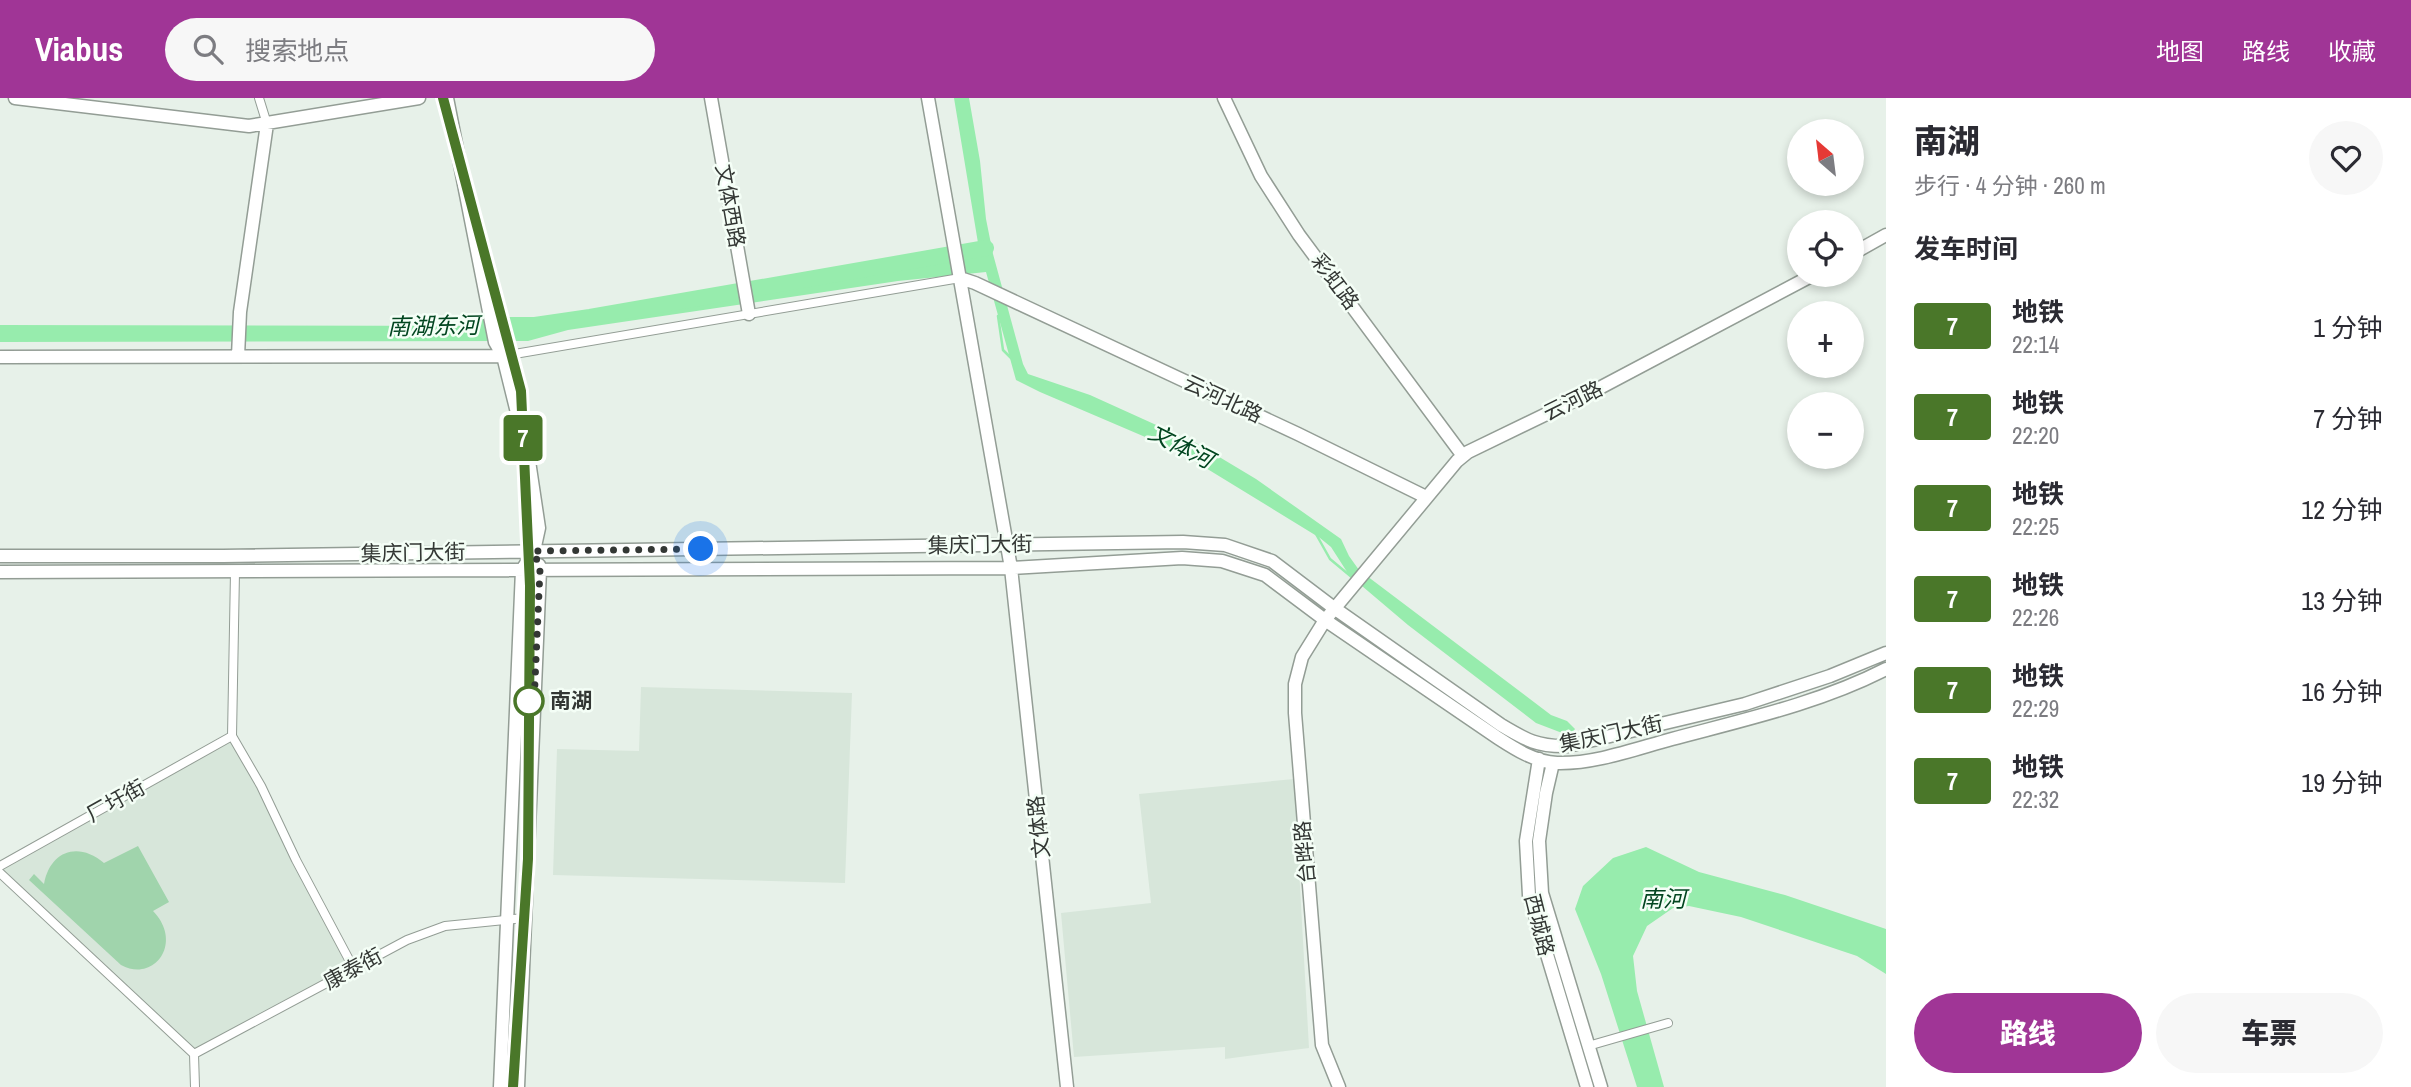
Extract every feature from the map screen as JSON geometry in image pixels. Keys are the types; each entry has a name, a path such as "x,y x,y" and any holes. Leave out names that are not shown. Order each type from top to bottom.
{"main road":[{"path":"15,98 249,126 419,98"},
{"path":"447,98 495,342 503,356 529,461 540,528 534,551 522,570 500,1087"},
{"name":"文体西路","path":"711,98 748,309"},
{"name":"文体路","path":"928,98 1012,568 1067,1087"},
{"name":"彩虹路","path":"1224,98 1261,176 1299,234 1463,456"},
{"path":"238,356 240,312 267,124"},
{"path":"1864,247 1886,235"},
{"name":"云河北路","path":"960,276 1426,497"},
{"name":"云河路","path":"1348,591 1463,456 1592,392 1790,287"},
{"path":"0,357 503,356"},
{"name":"集庆门大街","path":"0,556 1183,542 1225,545 1272,561 1334,608 1522,738 1548,747 1568,746 1786,692 1886,653"},
{"path":"518,1087 540,570 534,551"},
{"name":"集庆门大街","path":"0,572 1012,568 1182,558 1222,561 1265,575 1325,620 1498,738 1539,759 1553,762 1584,762 1790,706 1886,669"},
{"name":"台晔路","path":"1339,1087 1322,1045 1295,713 1295,684 1302,657 1325,620 1348,591"},
{"name":"西城路","path":"1539,759 1527,841 1529,895 1587,1087"},
{"name":"西城路","path":"1553,762 1539,841 1542,893 1601,1087"}],"street":[{"path":"259,98 267,124"},
{"path":"503,356 748,309 960,276"},
{"path":"234,572 232,736 261,786 296,860 354,969"},
{"name":"厂圩街","path":"0,866 232,736"},
{"path":"0,873 194,1054 195,1087"},
{"name":"康泰街","path":"194,1054 408,940 445,926 524,918"},
{"path":"1588,1046 1668,1023"}],"shaded area":[{"path":"641,687 852,693 845,883 553,875 557,749 639,751"},
{"path":"232,736 354,969 194,1054 0,873 0,866"},
{"path":"1294,779 1309,1048 1225,1059 1225,1047 1074,1057 1061,913 1151,903 1139,794"},
{"path":"138,846 169,902 153,911 162,923 166,935 165,947 161,957 144,969 121,965 29,880 34,874 44,884 52,864 66,853 85,852 104,863"}],"water":[{"path":"954,98 969,98 993,254 1028,374 1090,395 1196,443 1256,479 1341,539 1359,570 1551,715 1567,721 1575,729 1570,736 1536,723 1408,625 1349,575 1331,547 1320,538 1178,451 1016,380 986,272 898,281 568,330 528,341 0,342 0,325 549,326 879,267 977,253 979,249"},
{"name":"南河","path":"1646,847 1699,872 1785,895 1886,929 1886,974 1857,956 1741,917 1689,906 1673,908 1647,926 1633,956 1637,991 1664,1087 1637,1087 1601,974 1575,909 1583,886 1613,858"}],"waterway":[{"name":"南湖东河","path":"477,325 535,325 590,317 986,248"},
{"name":"文体河","path":"998,316 1003,350 1011,358"},
{"name":"文体河","path":"1316,534 1330,559 1354,579"}],"metro line":[{"name":"7","path":"443,98 521,391 530,586 528,859 513,1087"}],"place":[{"name":"南湖","path":"529,701"}],"route":[{"path":"529,701 534,704 540,570 534,551 701,549"}]}
